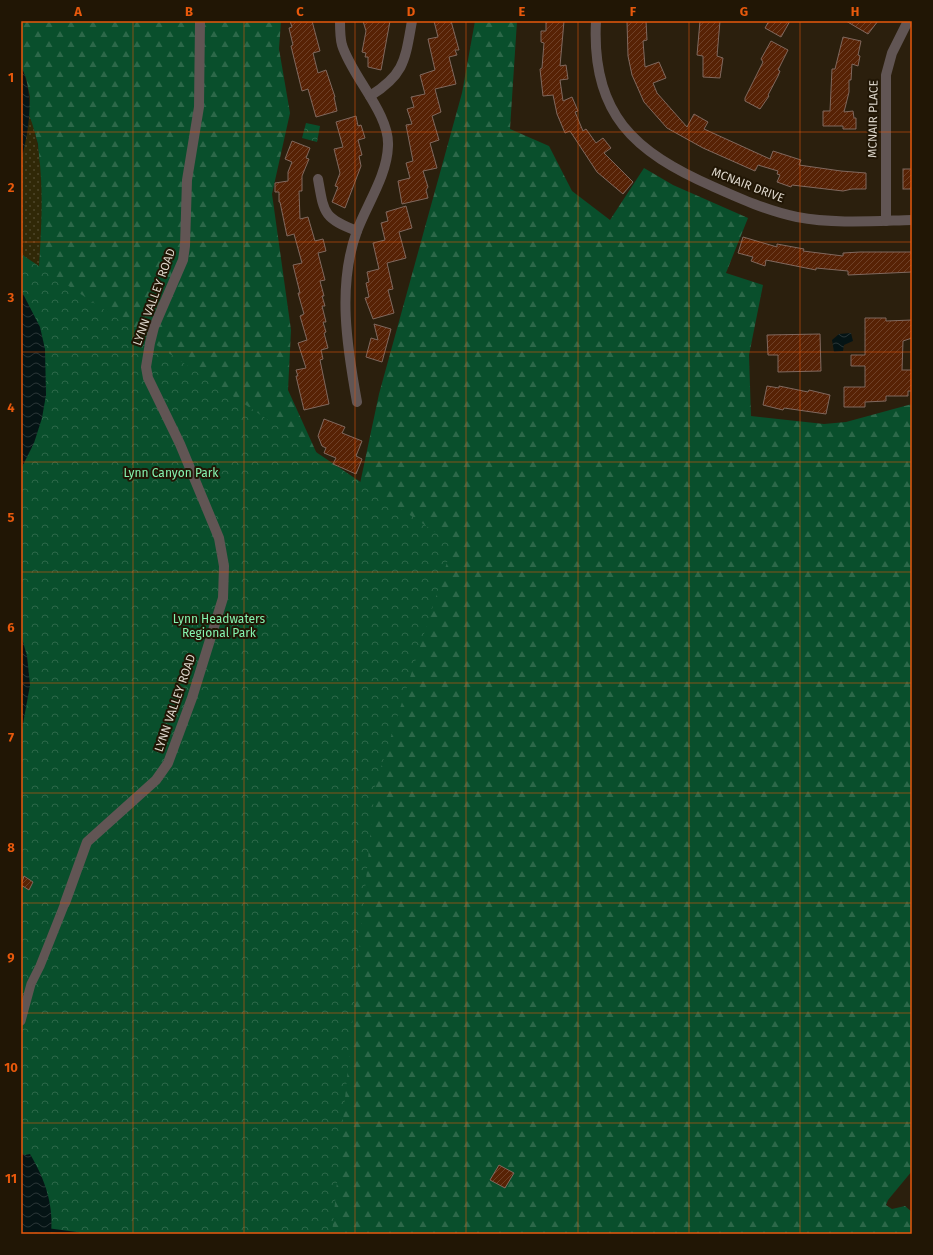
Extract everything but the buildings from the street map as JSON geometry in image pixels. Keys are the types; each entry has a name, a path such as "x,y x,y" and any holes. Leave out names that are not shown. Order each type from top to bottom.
{"street":[{"name":"LYNN VALLEY ROAD","path":"65,903 87,842 156,780 168,762 192,698 223,598 224,566 219,538 180,444 148,378 146,366 146,356 154,327 183,260 187,228 187,180 199,107 200,21"},
{"path":"340,21 342,45 388,133 386,162 357,231 350,252 345,295 350,366 357,402"},
{"path":"370,96 390,82 402,66 412,21"},
{"name":"MCNAIR DRIVE","path":"596,21 596,56 602,87 624,127 646,150 681,172 770,210 821,220 912,220"},
{"name":"MCNAIR PLACE","path":"886,221 886,75 892,52 908,21"},
{"path":"318,179 324,210 330,218 338,224 357,231"},
{"path":"21,1021 31,984 40,966 65,903"}],"green space":[{"name":"Lynn Canyon Park","path":"21,21 281,21 279,49 290,113 272,194 291,330 288,390 327,476 358,493 379,394 462,93 475,21 517,21 510,129 549,146 572,191 610,220 644,168 673,185 748,218 726,273 763,285 749,355 751,416 824,424 846,422 912,404 912,1171 888,1200 886,1205 892,1209 905,1206 912,1212 912,1234 51,1234 21,735 21,469 36,318 41,198 38,144 29,115 30,97 26,78 21,66"},
{"path":"306,123 320,126 317,142 302,138"},
{"name":"Lynn Headwaters Regional Park","path":"21,254 453,544 375,786 332,1234 21,1234"}],"sand":[{"path":"29,115 36,136 40,160 42,214 36,318 21,290 21,161"}],"water":[{"path":"21,66 28,89 29,113 21,161"},
{"path":"21,290 40,327 45,349 46,395 42,418 34,443 21,469"},
{"path":"851,333 853,341 844,345 843,351 834,352 832,340 839,334"},
{"path":"21,635 27,656 30,685 21,735"},
{"path":"21,1153 25,1155 30,1154 44,1183 50,1203 52,1223 51,1234 21,1234"}],"waterway":[{"path":"48,1230 78,1234"}]}
